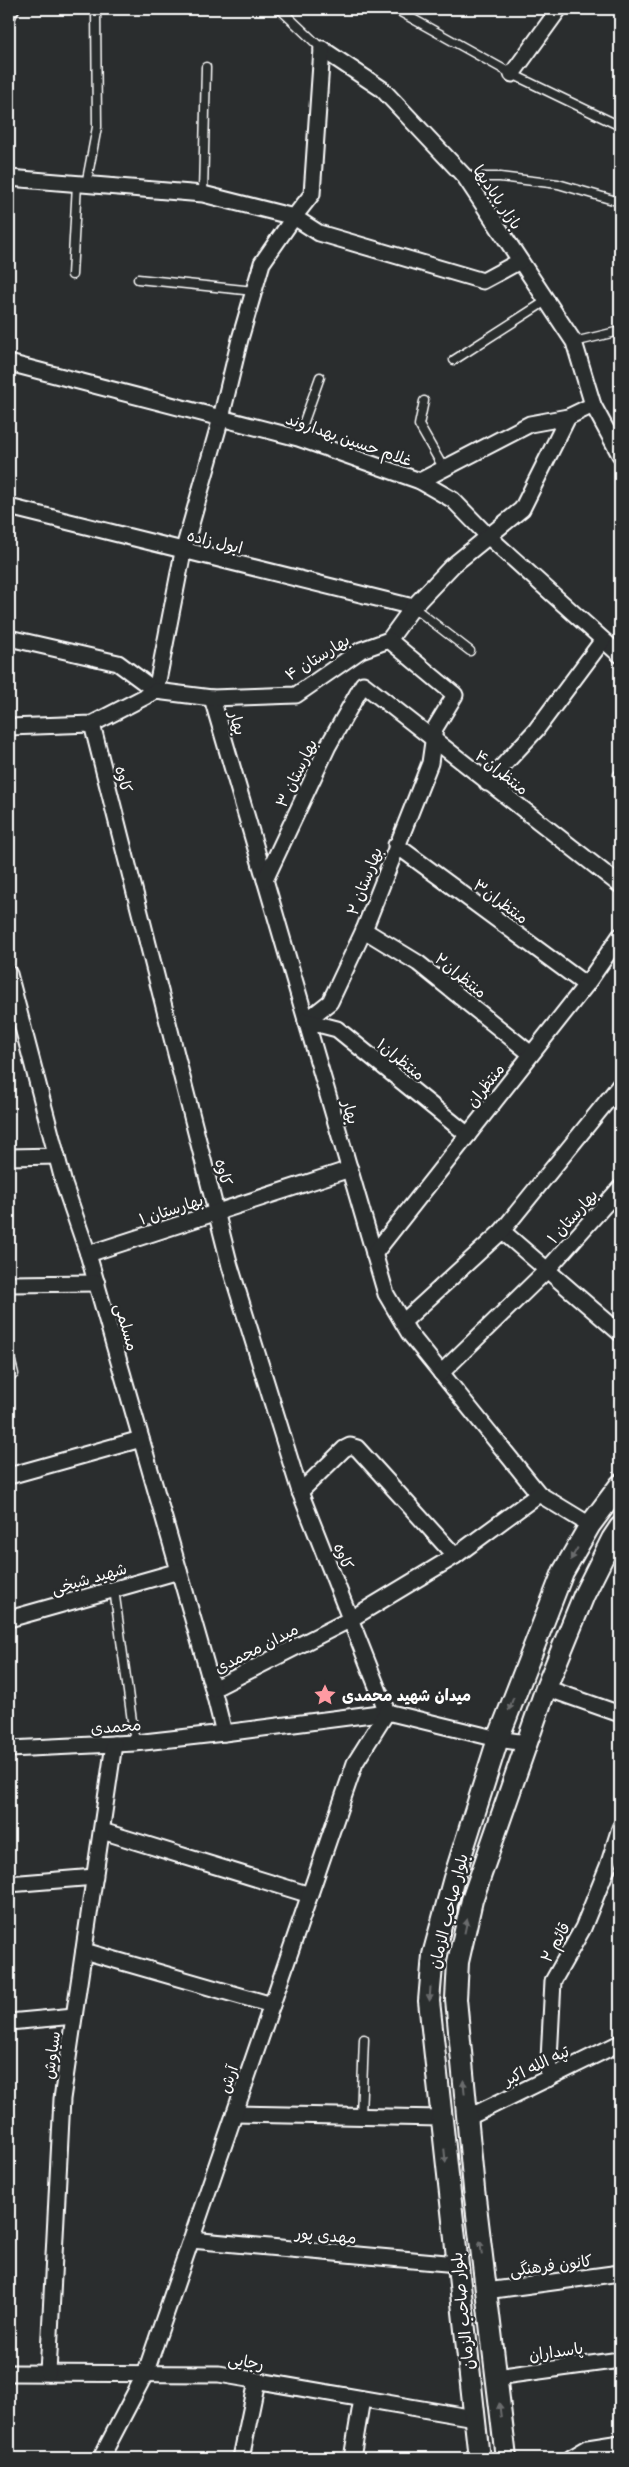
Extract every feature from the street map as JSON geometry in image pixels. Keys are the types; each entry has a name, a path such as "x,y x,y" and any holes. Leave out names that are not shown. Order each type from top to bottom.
{"main road":[{"name":"بلوار صاحب الزمان","path":"479,2458 429,2001 433,1955 454,1878 498,1739 563,1572 590,1525 620,1484"},
{"name":"بلوار صاحب الزمان","path":"506,2458 467,2118 456,2000 458,1962 472,1900 546,1688 584,1595 620,1527"}],"street":[{"path":"512,74 559,9"},
{"path":"156,691 183,552 262,263 312,194 322,49"},
{"name":"بازار بابادیها","path":"322,49 382,89 466,177 574,342 593,405 620,455"},
{"path":"9,178 203,194 294,218 319,234 483,281 520,261"},
{"name":"غلام حسین بهداروند","path":"9,362 298,438 420,481 453,500 490,537 620,655"},
{"path":"420,481 530,424 568,416 593,405"},
{"path":"389,640 413,607 452,566 490,537 522,509 568,416"},
{"name":"ابول زاده","path":"9,507 183,552 413,607"},
{"path":"9,638 118,663 156,691"},
{"name":"بهارستان ۴","path":"156,691 212,698 296,695 361,650 389,640"},
{"name":"بهارستان ۲","path":"306,1021 330,1002 364,930 430,763 435,728 455,696 389,640"},
{"path":"487,783 536,730 603,640"},
{"name":"منتظران۴","path":"363,684 487,783 620,885"},
{"name":"بهارستان ۳","path":"265,880 328,746 363,684"},
{"path":"9,727 92,724 156,691"},
{"name":"بهار","path":"212,698 386,1294 403,1322 441,1373 539,1494 590,1525"},
{"name":"کاوه","path":"92,724 230,1266 300,1492 349,1620"},
{"name":"منتظران۳","path":"396,845 586,985"},
{"name":"منتظران۲","path":"364,930 418,963 532,1054"},
{"name":"منتظران","path":"374,1254 586,985 620,936"},
{"name":"مسلمی","path":"9,974 15,1025 88,1254 213,1689"},
{"name":"منتظران۱","path":"306,1021 337,1029 468,1136"},
{"path":"403,1322 502,1231 620,1084"},
{"path":"9,1157 57,1156"},
{"name":"بهارستان ۱","path":"88,1254 350,1169"},
{"name":"بهارستان ۱","path":"441,1373 548,1270 620,1188"},
{"path":"502,1231 620,1333"},
{"path":"9,1284 96,1283"},
{"path":"9,1476 141,1439"},
{"path":"300,1492 344,1449 350,1446 357,1448 455,1556"},
{"name":"میدان محمدی","path":"224,1733 213,1689 349,1620 455,1556 539,1494"},
{"name":"شهید شیخی","path":"9,1619 179,1571"},
{"path":"349,1620 387,1712"},
{"path":"546,1688 620,1714"},
{"path":"224,1733 387,1712 498,1739 526,1743"},
{"name":"آرش","path":"101,2458 145,2374 355,1763 387,1712"},
{"name":"محمدی","path":"9,1749 135,1743 224,1733"},
{"name":"سیاوش","path":"48,2373 62,2099 114,1744"},
{"name":"قائم ۲","path":"548,2079 553,1981 583,1928 608,1866 620,1828"},
{"path":"102,1831 310,1895"},
{"path":"9,1884 95,1877"},
{"path":"84,1951 272,2005"},
{"path":"9,2022 74,2016"},
{"name":"تپه الله اکبر","path":"467,2118 620,2043"},
{"path":"234,2114 441,2118"},
{"name":"مهدی پور","path":"191,2240 457,2264"},
{"name":"کانون فرهنگی","path":"486,2290 620,2273"},
{"name":"پاسداران","path":"496,2377 620,2360"},
{"name":"رجایی","path":"9,2373 219,2374 474,2418"},
{"path":"241,2458 257,2381"},
{"path":"352,2458 362,2399"},
{"path":"571,2458 588,2448 620,2443"}],"lane":[{"path":"9,21 15,9"},
{"path":"72,275 82,184 97,127 96,9"},
{"name":"بازار بابادیها","path":"280,9 322,49"},
{"path":"395,9 512,74 620,126"},
{"path":"203,194 206,67"},
{"path":"466,177 500,177 558,184 620,202"},
{"path":"138,279 254,291"},
{"path":"454,360 546,301"},
{"path":"574,342 620,332"},
{"path":"298,438 320,377"},
{"path":"424,401 419,425 444,469"},
{"path":"413,607 470,651"},
{"path":"9,1354 14,1374"},
{"path":"114,1589 135,1743"},
{"path":"361,2116 364,2039"}],"place":[{"name":"میدان شهید محمدی","path":"325,1695"}]}
